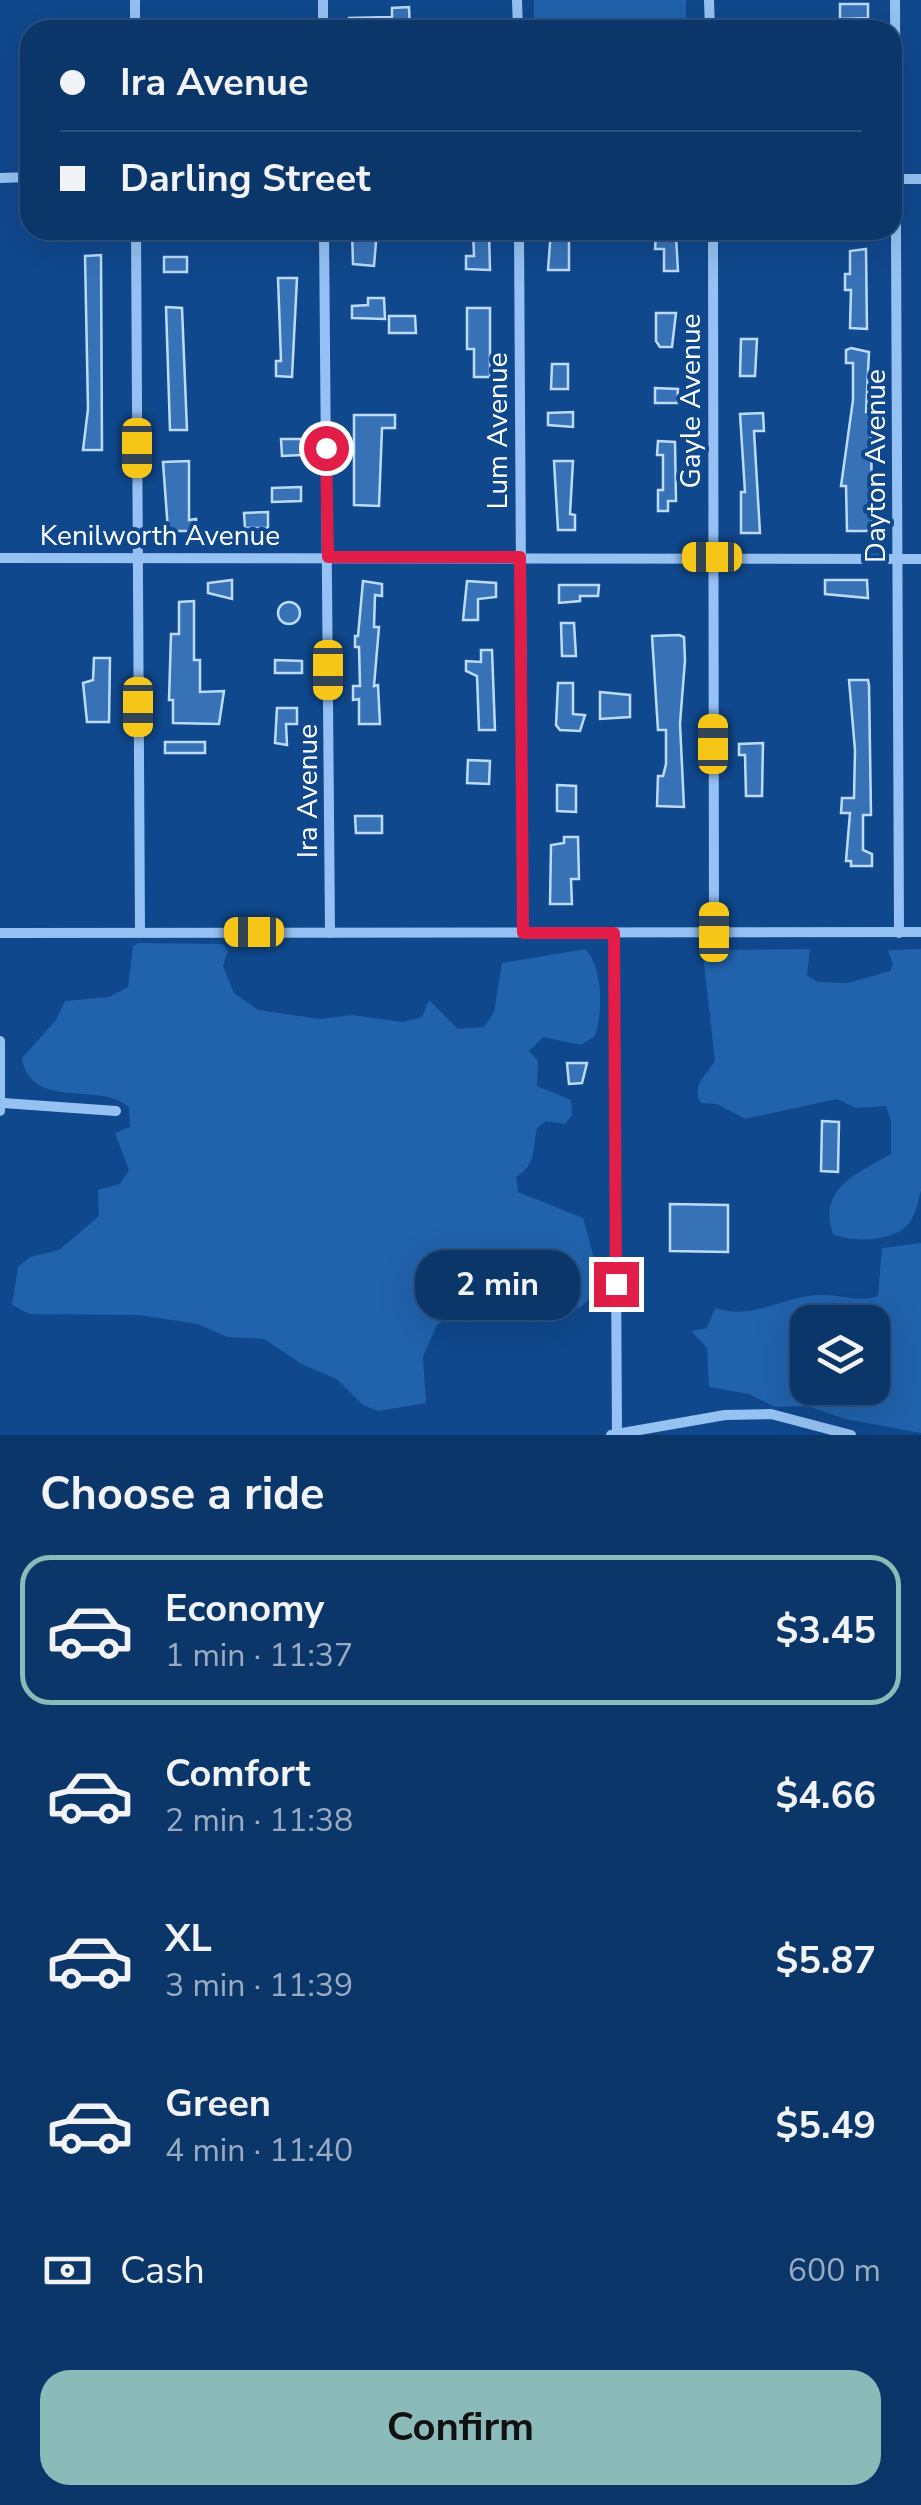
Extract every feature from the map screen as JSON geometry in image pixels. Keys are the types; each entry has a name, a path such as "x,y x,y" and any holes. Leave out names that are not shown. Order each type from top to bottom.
{"street":[{"path":"136,240 140,932"},
{"name":"Ira Avenue","path":"324,240 330,932"},
{"name":"Lum Avenue","path":"519,240 523,933"},
{"name":"Gayle Avenue","path":"713,240 714,932"},
{"name":"Dayton Avenue","path":"895,240 899,933"},
{"name":"Kenilworth Avenue","path":"0,558 921,559"},
{"path":"0,933 921,932"},
{"path":"614,933 613,1434 725,1415 771,1414 851,1435"},
{"path":"0,1041 2,1107 116,1111"}],"shaded area":[{"path":"534,0 686,0 686,20 534,20"},
{"path":"223,944 228,951 223,966 234,993 258,1010 320,1019 352,1015 402,1022 422,1017 429,1000 458,1029 484,1027 494,1012 502,963 586,949 596,968 600,991 595,1036 581,1045 543,1037 529,1051 538,1061 537,1086 571,1100 572,1115 565,1124 546,1121 537,1128 531,1162 516,1177 518,1192 583,1218 595,1262 590,1298 581,1307 563,1312 509,1310 492,1319 453,1313 437,1325 423,1357 426,1403 378,1411 363,1405 338,1380 300,1363 264,1339 227,1337 198,1324 139,1315 29,1314 12,1305 18,1267 30,1257 59,1250 99,1216 98,1190 120,1184 129,1170 115,1133 130,1127 129,1107 101,1096 52,1090 38,1084 28,1074 22,1058 56,1020 65,1001 109,997 128,987 133,946"},
{"path":"810,949 807,975 818,982 848,983 890,971 893,964 888,950 921,949 921,1191 910,1222 895,1234 862,1239 841,1237 833,1234 830,1218 835,1194 843,1184 891,1154 891,1121 886,1106 856,1108 837,1099 745,1119 717,1104 701,1103 698,1097 701,1081 715,1061 703,955 712,950"},
{"path":"921,1243 921,1433 845,1419 807,1406 775,1407 749,1394 709,1387 707,1348 691,1331 707,1328 715,1308 742,1312 815,1295 863,1299 878,1296 882,1248"}],"building":[{"path":"840,4 868,4 868,18 840,19"},
{"path":"409,7 410,20 349,20 392,17 392,8"},
{"path":"352,240 376,240 374,266 353,264"},
{"path":"473,240 489,240 490,270 466,269 466,256 474,256"},
{"path":"550,240 569,240 569,270 548,270"},
{"path":"656,240 676,240 678,271 664,271 664,249 655,249"},
{"path":"866,249 867,329 850,328 851,290 845,290 845,274 850,274 850,251"},
{"path":"101,255 102,450 83,450 88,409 85,256"},
{"path":"164,257 187,257 187,272 164,272"},
{"path":"278,278 297,278 292,377 276,376 276,361 281,361"},
{"path":"368,298 384,298 385,319 352,318 352,306 368,305"},
{"path":"166,307 182,308 187,430 170,430"},
{"path":"467,308 490,308 490,377 474,377 474,349 467,349"},
{"path":"656,313 676,313 672,347 660,347 656,341"},
{"path":"389,316 415,316 416,333 389,333"},
{"path":"741,339 757,339 755,376 740,376"},
{"path":"846,350 869,352 866,412 871,412 872,531 847,531 846,486 841,486 853,400 853,363 846,363"},
{"path":"552,364 568,364 568,389 551,389"},
{"path":"655,388 678,389 677,403 655,403"},
{"path":"573,412 573,427 548,425 548,413"},
{"path":"763,413 764,431 754,431 760,533 741,533 741,492 745,492 740,414"},
{"path":"354,415 395,415 395,428 382,428 379,506 354,505"},
{"path":"281,439 301,439 301,455 282,456"},
{"path":"658,441 675,442 676,501 668,501 668,511 658,511 658,490 663,490 663,455 657,455"},
{"path":"189,461 189,520 196,519 196,531 168,531 163,462"},
{"path":"554,461 573,461 570,514 575,515 575,530 558,530"},
{"path":"301,487 301,501 272,502 272,488"},
{"path":"268,512 268,528 245,528 244,513"},
{"path":"232,580 232,599 208,593 208,583"},
{"path":"825,580 867,580 868,598 825,594"},
{"path":"363,581 382,584 382,596 375,595 374,627 379,627 374,686 378,685 380,724 359,724 359,699 353,700 353,686 360,686 355,636"},
{"path":"467,581 496,583 496,597 478,599 478,620 463,620"},
{"path":"559,585 599,585 598,596 580,596 580,601 559,603"},
{"path":"194,601 194,660 200,660 200,692 224,691 219,724 173,723 173,700 169,700 171,634 179,634 179,602"},
{"path":"289,602 297,605 297,621 289,624 281,621 278,613 281,605"},
{"path":"561,623 574,623 576,656 562,656"},
{"path":"652,636 684,637 685,660 680,724 684,807 657,806 658,776 663,776 666,764 666,730 658,730"},
{"path":"481,650 492,650 495,730 479,730 477,676 466,671 466,661 481,662"},
{"path":"94,658 110,658 109,722 87,722 83,683 93,680"},
{"path":"275,660 302,661 302,673 275,673"},
{"path":"849,680 868,680 869,685 871,815 863,815 863,850 872,854 872,866 851,866 851,861 846,861 850,813 841,813 842,798 854,798 855,750"},
{"path":"558,683 573,683 573,714 585,715 580,731 560,730 556,725"},
{"path":"600,692 630,695 630,717 600,719"},
{"path":"277,708 297,708 297,724 286,724 287,745 275,743"},
{"path":"165,742 205,742 205,753 165,753"},
{"path":"763,743 762,796 746,796 745,755 739,755 739,744"},
{"path":"468,760 490,761 489,784 467,783"},
{"path":"557,785 576,786 576,812 557,811"},
{"path":"355,816 382,816 382,833 356,833"},
{"path":"564,837 578,837 579,879 571,879 572,904 550,904 551,845 564,843"},
{"path":"567,1063 587,1063 582,1083 569,1084"},
{"path":"822,1121 839,1122 838,1172 821,1171"},
{"path":"670,1204 728,1205 728,1252 670,1251"}],"route":[{"path":"326,448 328,557 520,557 523,933 614,933 616,1284"}]}
